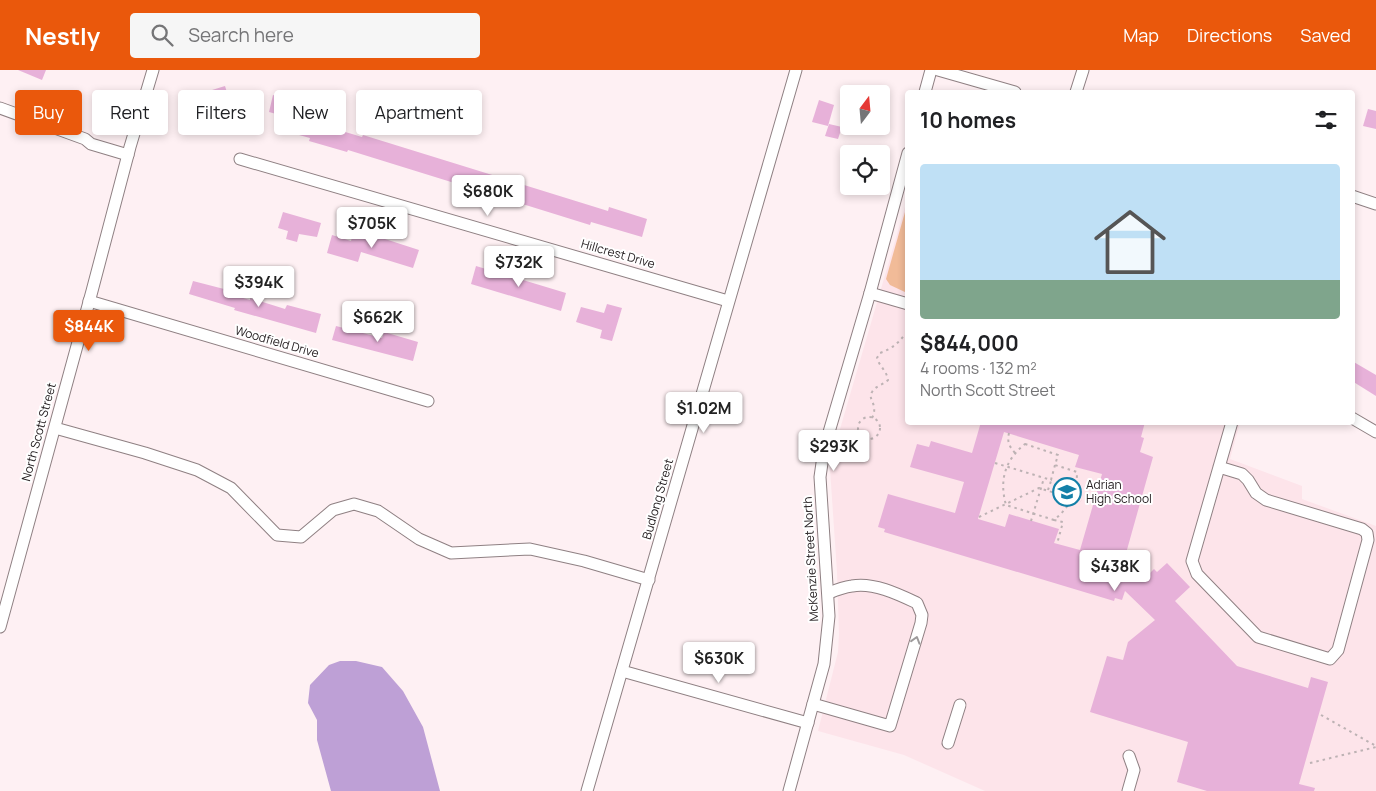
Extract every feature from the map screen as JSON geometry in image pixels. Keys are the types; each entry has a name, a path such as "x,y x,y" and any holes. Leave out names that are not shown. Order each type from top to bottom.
{"street":[{"name":"North Scott Street","path":"0,627 2,610 55,428 129,151 153,70"},
{"name":"Budlong Street","path":"587,791 796,70"},
{"path":"926,90 931,70"},
{"path":"938,70 1007,90"},
{"path":"1077,90 1082,70"},
{"path":"0,108 92,144 129,151"},
{"name":"Hillcrest Drive","path":"240,159 728,301"},
{"name":"McKenzie Street North","path":"789,791 814,704 828,643 829,593 823,539 820,477 824,449 905,164"},
{"path":"1355,197 1376,204"},
{"path":"870,292 905,303"},
{"name":"Woodfield Drive","path":"89,301 428,400"},
{"path":"1355,420 1376,432"},
{"path":"1219,467 1242,474 1256,493 1266,500 1362,529 1367,533 1368,540 1338,650 1330,659 1258,637 1197,574 1192,561 1219,467 1231,425"},
{"path":"55,428 145,453 197,470 231,488 277,535 302,537 332,510 354,504 378,511 419,539 451,553 530,549 584,561 649,580"},
{"path":"814,704 890,726 921,623 922,615 917,603 903,596 868,586 854,585 829,593"},
{"path":"622,671 808,723"},
{"path":"948,743 960,705"},
{"path":"1128,791 1134,770 1129,756"}],"path":[{"path":"872,418 875,406 870,398 870,393 874,388 888,380 877,358 880,353 898,344 905,334"},
{"path":"872,418 878,422 879,430 873,438 866,438 858,432 858,425 862,420 872,418"},
{"path":"1009,433 1010,447 1015,452"},
{"path":"1006,504 1002,485 1006,467 1015,452 1025,444 1058,454 1048,490"},
{"path":"995,463 1051,480"},
{"path":"1054,520 1062,514 1073,498 1077,472 1055,465"},
{"path":"1031,521 1044,478"},
{"path":"978,517 1039,488 1081,501"},
{"path":"1006,504 1063,522 1057,544"},
{"path":"1321,715 1376,747"},
{"path":"1310,763 1376,747"}],"shaded area":[{"name":"Adrian High School","path":"905,207 905,425 1239,425 1230,459 1302,486 1302,499 1376,526 1376,791 985,791 904,755 818,731 838,652 839,634 830,469 833,453"},
{"path":"905,212 905,292 890,285 886,279"},
{"path":"340,661 356,661 382,667 403,691 423,727 440,791 331,791 317,740 317,720 308,703 310,685 329,665"}],"building":[{"path":"18,70 46,70 42,80"},
{"path":"225,86 226,90 212,90"},
{"path":"273,95 274,95 274,113 269,112"},
{"path":"819,100 834,105 828,126 812,122"},
{"path":"1368,109 1376,111 1376,129 1363,126"},
{"path":"829,124 840,127 838,139 825,136"},
{"path":"346,132 362,137 363,135 608,211 609,207 647,219 642,237 591,222 590,225 348,150 347,152 309,141 310,138 299,135 346,135"},
{"path":"283,212 321,223 317,237 299,234 297,242 286,239 288,231 278,228"},
{"path":"354,229 419,250 413,268 361,252 358,262 327,253 332,235 351,241"},
{"path":"476,266 566,293 561,311 471,284"},
{"path":"193,281 224,289 223,292 250,300 250,298 285,309 287,305 321,314 316,333 234,310 235,308 189,294"},
{"path":"607,304 622,308 612,341 600,338 602,330 576,322 581,307 604,313"},
{"path":"336,326 382,338 384,332 418,342 413,361 332,340"},
{"path":"1355,363 1376,375 1376,396 1355,383"},
{"path":"980,425 1144,425 1141,437 1144,438 1140,452 1153,457 1123,564 1132,566 1129,576 1143,580 1154,569 1157,572 1167,563 1190,587 1175,601 1237,666 1308,688 1311,677 1328,682 1299,784 1315,788 1314,791 1207,791 1177,782 1188,742 1090,712 1107,656 1123,660 1128,642 1155,620 1125,591 1122,600 1115,598 1114,601 884,532 885,529 878,527 888,494 955,513 964,482 910,467 917,444 929,447 931,441 972,453","holes":["1004,432 1079,455 1075,467 1102,474 1080,550 1054,543 1059,529 1009,514 1005,527 978,519"]}],"place":[{"name":"Adrian High School","path":"1067,492"}]}
